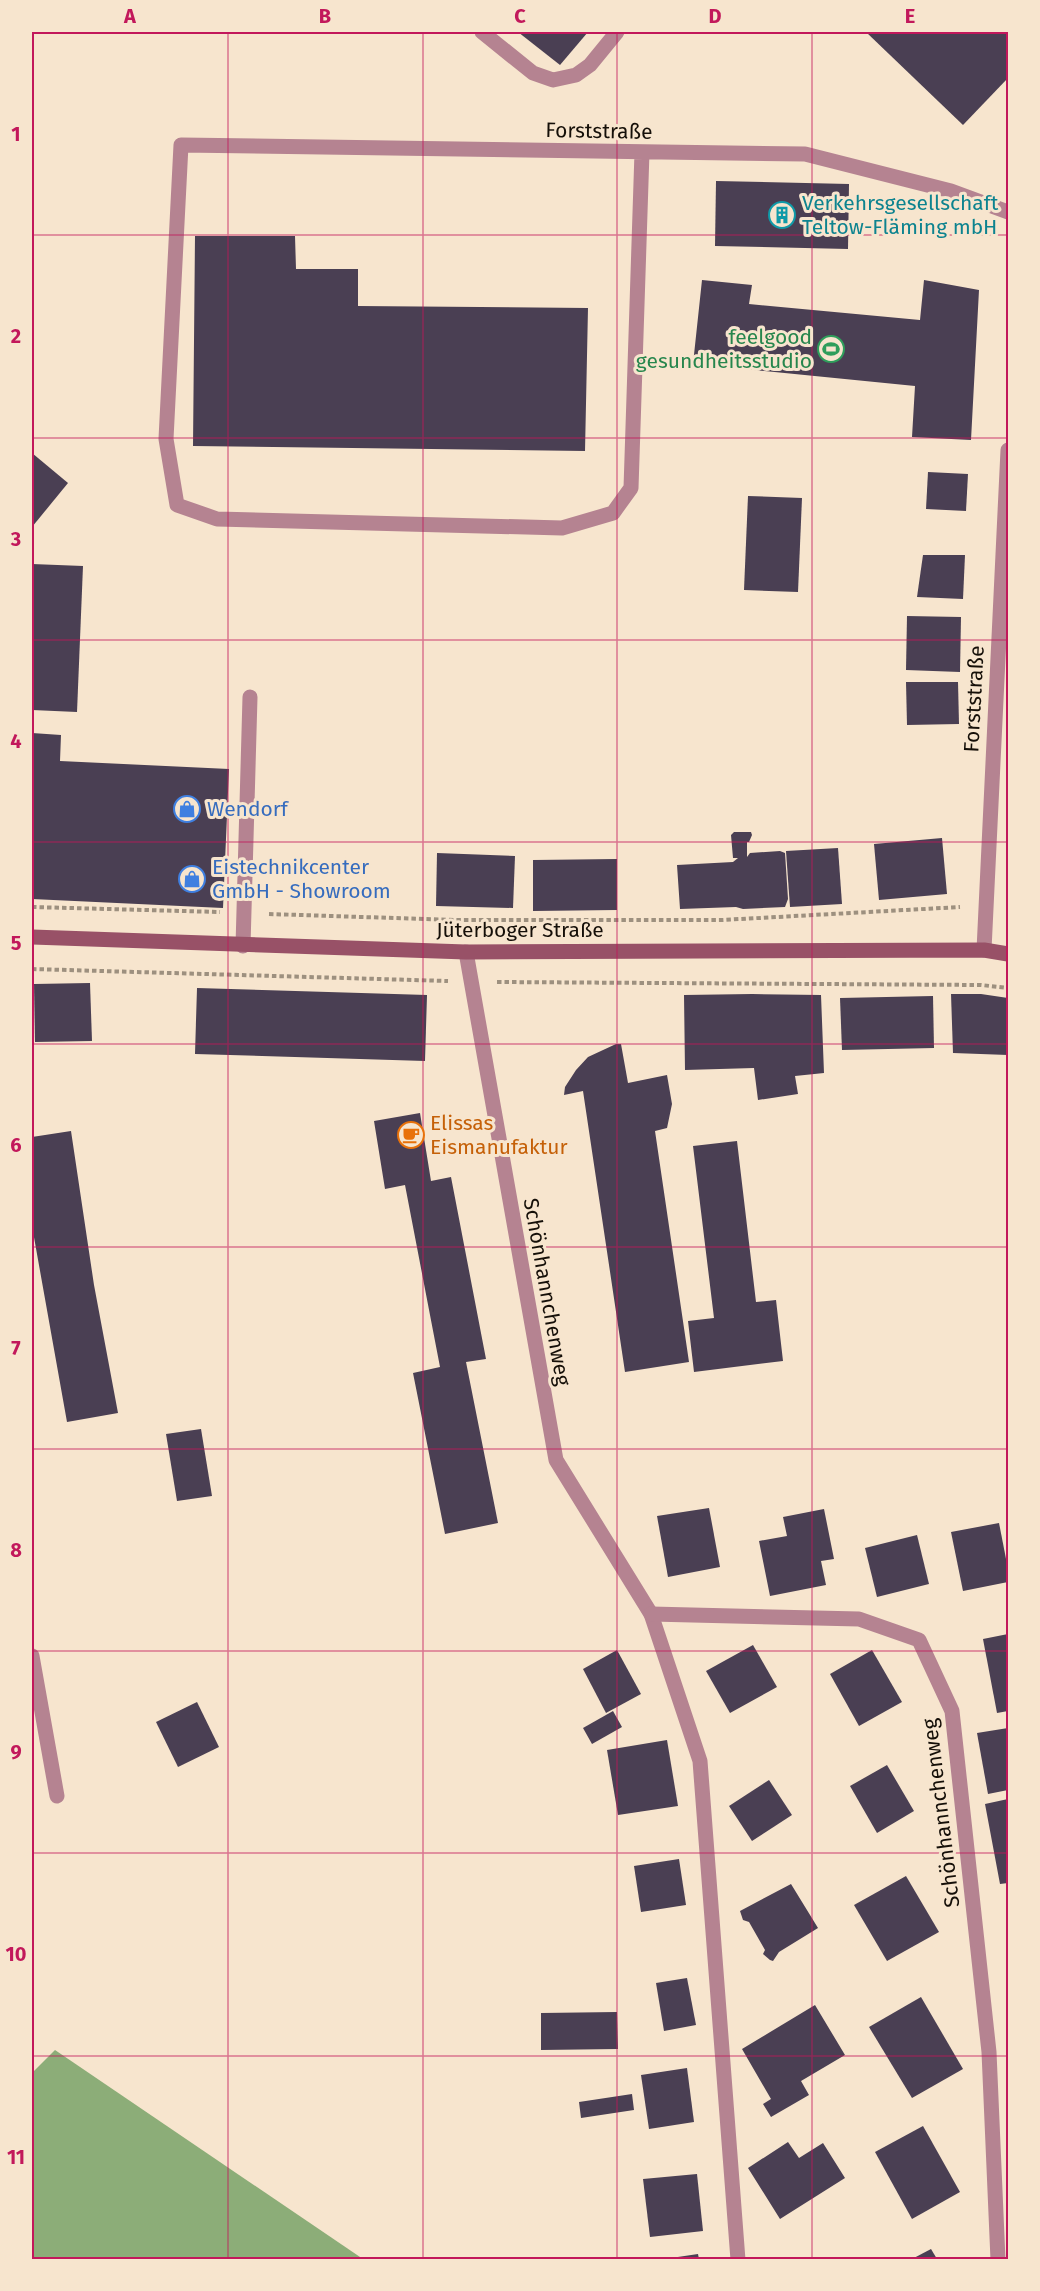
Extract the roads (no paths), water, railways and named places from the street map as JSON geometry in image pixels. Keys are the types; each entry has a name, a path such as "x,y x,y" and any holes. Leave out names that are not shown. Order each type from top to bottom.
{"main road":[{"name":"Jüterboger Straße","path":"32,937 466,952 984,950 1008,954"}],"street":[{"path":"482,32 533,73 553,80 576,75 590,65 617,32"},
{"name":"Forststraße","path":"642,152 631,488 613,513 562,528 217,519 177,505 166,439 181,145 805,154 951,191 1008,212"},
{"name":"Forststraße","path":"984,950 1008,450"},
{"path":"243,946 250,697"},
{"name":"Schönhannchenweg","path":"466,952 556,1461 651,1614 700,1761 738,2259"},
{"name":"Schönhannchenweg","path":"651,1614 859,1619 919,1640 952,1711 989,2052 998,2259"},
{"path":"32,1656 57,1796"}],"place":[{"name":"Verkehrsgesellschaft Teltow-Fläming mbH","path":"782,215"},
{"name":"feelgood gesundheitsstudio","path":"831,349"},
{"name":"Wendorf","path":"187,809"},
{"name":"Eistechnikcenter GmbH - Showroom","path":"192,879"},
{"name":"Elissas Eismanufaktur","path":"411,1135"}]}
